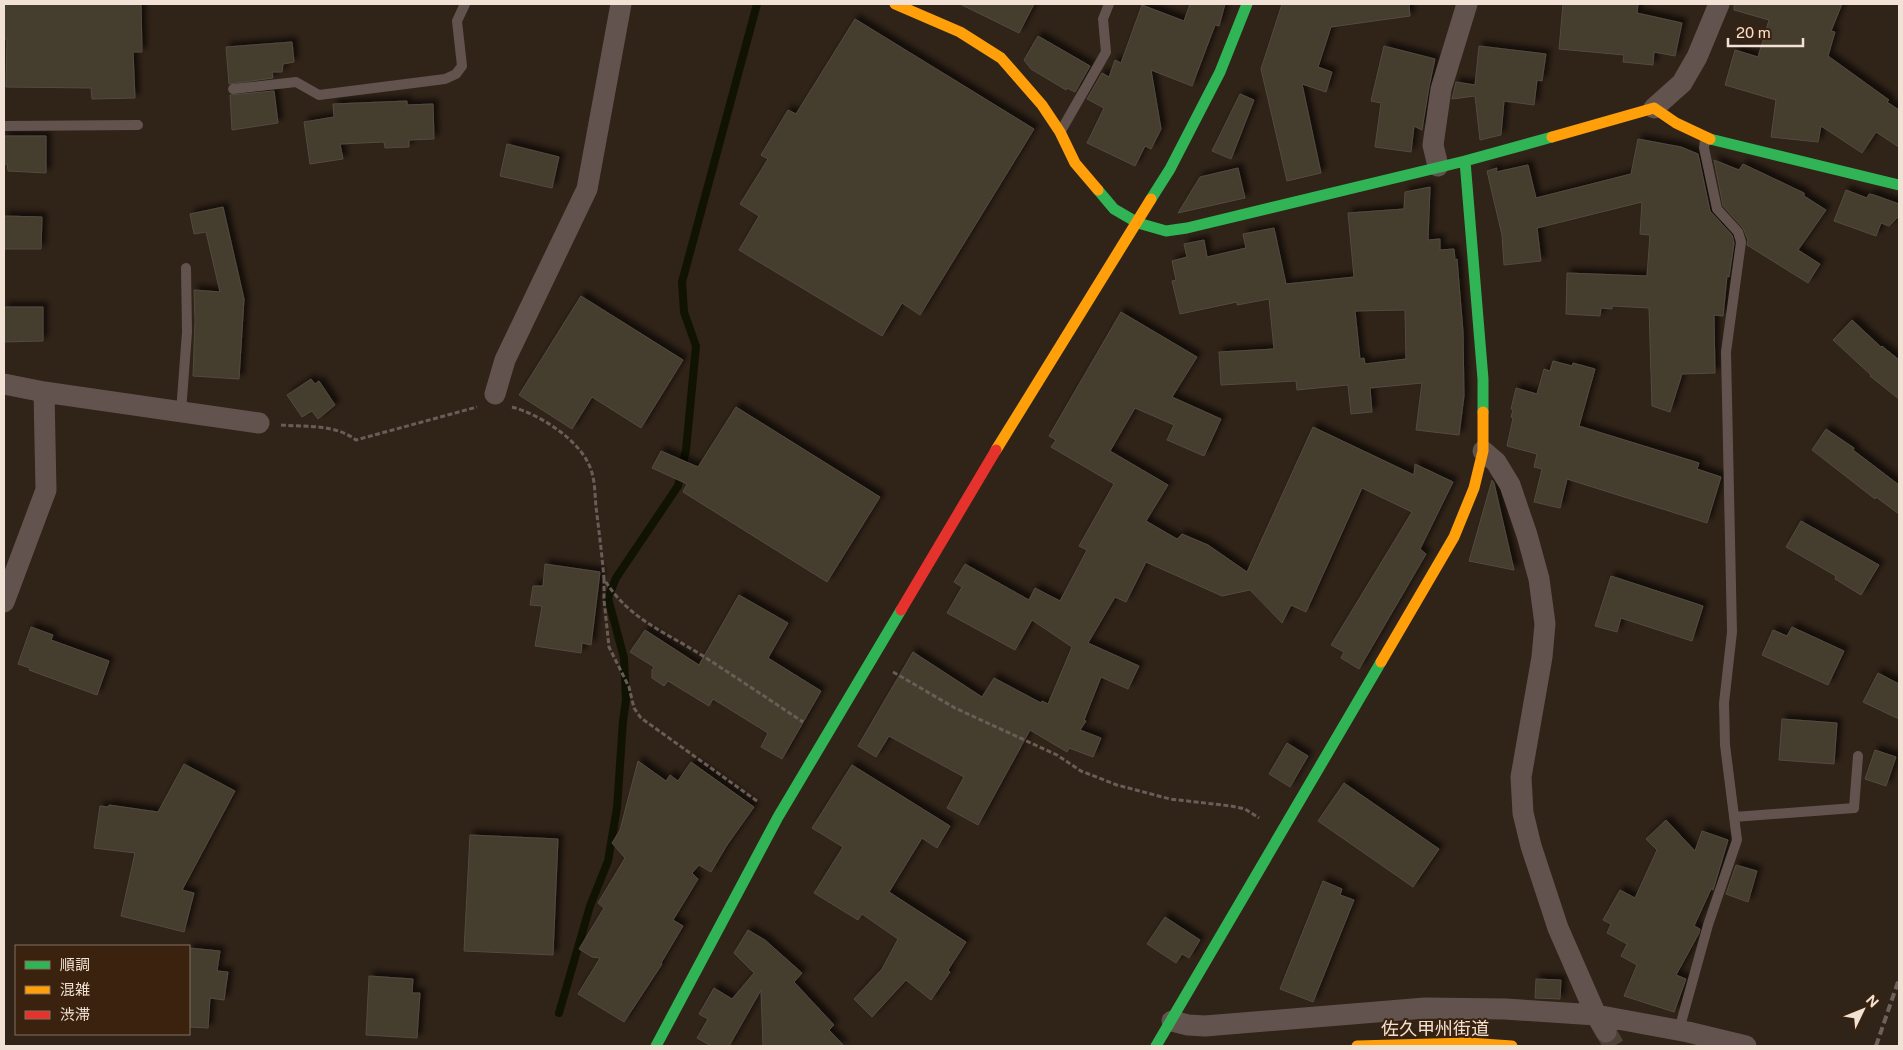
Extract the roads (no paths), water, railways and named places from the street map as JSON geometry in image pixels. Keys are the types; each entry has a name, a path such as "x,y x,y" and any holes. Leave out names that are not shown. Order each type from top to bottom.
{"main road":[{"path":"895,4 960,32 1001,58 1042,105 1060,132 1075,163 1114,209 1138,223 1166,231 1187,228 1465,161 1654,108 1676,123 1706,138 1899,186"},
{"path":"656,1046 778,817 1055,354 1170,170 1220,72 1247,4"},
{"path":"1156,1046 1454,537 1474,488 1483,451 1482,379 1465,161"},
{"name":"佐久甲州街道","path":"1357,1046 1468,1043 1512,1046"}],"street":[{"path":"495,402 505,360 587,189 621,4"},
{"path":"1438,166 1433,144 1442,89 1467,4"},
{"path":"1654,108 1682,83 1697,57 1719,4"},
{"path":"4,384 44,392 260,423"},
{"path":"4,602 9,574 46,490 44,392"},
{"path":"1483,451 1496,462 1510,485 1527,535 1539,579 1545,624 1542,657 1521,777 1523,813 1533,853 1558,928 1601,1023"},
{"path":"1172,1020 1188,1025 1205,1026 1425,1008 1504,1009 1601,1023 1679,1030 1746,1046"}],"lane":[{"path":"233,89 296,82 320,95 446,79 456,74 462,66 457,21 465,4"},
{"path":"1060,132 1106,52 1103,20 1109,4"},
{"path":"4,126 138,125"},
{"path":"1679,1030 1708,925 1737,840 1725,745 1724,703 1732,632 1726,352 1741,242 1738,232 1717,209 1704,148 1706,138"},
{"path":"181,412 187,332 186,268"},
{"path":"1734,817 1854,808 1858,756"}],"waterway":[{"path":"559,1013 590,906 608,861 617,808 626,700 624,658 608,598 616,578 678,486 686,450 696,346 684,312 682,282 757,4"}],"tunnel":[{"path":"1606,1032 1614,1046"}],"railway":[{"path":"1876,1046 1899,979"}]}
